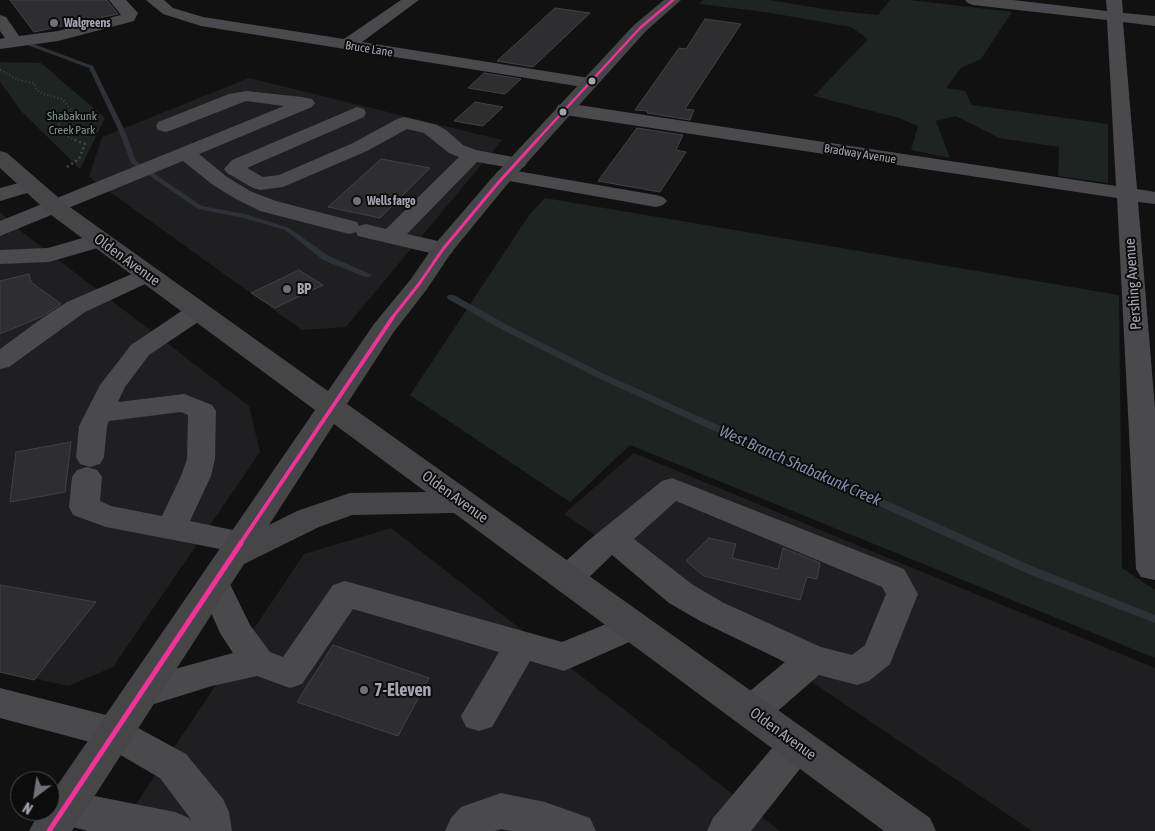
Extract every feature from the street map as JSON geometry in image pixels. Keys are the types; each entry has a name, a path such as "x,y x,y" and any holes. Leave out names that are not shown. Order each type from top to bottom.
{"main road":[{"path":"60,814 382,329 443,249 511,169 640,28 673,0"},
{"name":"Olden Avenue","path":"0,157 54,206 100,240 916,831"},
{"path":"229,560 308,518 350,504 462,502"}],"street":[{"path":"0,20 8,42 58,36 104,26 128,18 130,14 117,0"},
{"name":"Bruce Lane","path":"154,0 168,11 201,21 589,84"},
{"path":"346,45 411,0"},
{"path":"973,0 1115,8 1155,21"},
{"name":"Pershing Avenue","path":"1115,8 1152,569"},
{"path":"165,126 246,96 318,104 430,129 439,134 456,149 511,169 656,201"},
{"path":"0,229 184,152 318,104"},
{"name":"Bradway Avenue","path":"565,110 1155,198"},
{"path":"357,113 239,164 234,169 260,184 283,181 360,147 404,123"},
{"path":"184,152 220,181 243,195 268,206 443,249"},
{"path":"391,237 472,155"},
{"path":"0,194 30,186"},
{"path":"0,257 49,256 100,240"},
{"path":"0,361 42,329 76,307 148,274"},
{"path":"198,311 140,350 113,385 94,426 84,507 106,516 171,529 229,560 237,633 258,662"},
{"path":"100,413 184,403 202,411 202,459 171,529"},
{"path":"568,578 600,548 672,488 893,578 902,594 878,654 857,671 813,659 712,612 681,594 613,539"},
{"path":"140,693 212,672 258,662 290,674 345,594 564,657 633,626"},
{"path":"480,716 522,645"},
{"path":"752,712 813,659"},
{"path":"0,704 114,733 173,766 209,812 212,831"},
{"path":"727,831 797,745"},
{"path":"465,831 475,820 501,811 545,820 576,831"},
{"path":"60,819 175,831"}],"path":[{"path":"0,70 19,80 34,84 42,94 62,99 72,111 58,125 68,137 85,144 79,159 66,167"}],"shaded area":[{"path":"249,78 502,140 346,327 302,330 89,177 102,137"},
{"path":"0,212 22,232 249,406 260,452 113,667 68,686 0,671"},
{"path":"634,453 1155,668 1155,831 1032,831 564,514"},
{"path":"391,528 780,831 118,831 304,554"}],"green space":[{"path":"703,0 769,0 830,10 878,15 890,0 910,0 1012,12 981,59 961,68 946,88 965,91 972,105 1108,124 1108,183 1058,176 1059,147 999,138 956,116 936,121 950,158 911,150 918,126 899,118 814,96 868,39 851,27 765,12 699,4"},
{"name":"Shabakunk Creek Park","path":"0,62 41,63 105,118 80,169 22,112 0,82"},
{"path":"545,198 1119,295 1122,568 1155,590 1155,658 630,445 570,502 410,395 530,214"}],"building":[{"name":"Walgreens","path":"10,0 107,0 118,14 34,32"},
{"path":"555,8 590,13 533,67 497,61"},
{"path":"705,19 741,24 685,109 694,110 690,120 635,110 679,48 686,49"},
{"path":"484,73 521,79 505,94 468,88"},
{"path":"475,102 503,107 483,126 454,121"},
{"path":"637,128 683,135 676,150 686,152 660,192 598,181"},
{"name":"Wells fargo","path":"381,159 430,168 380,218 328,207"},
{"name":"BP","path":"299,270 323,285 275,308 251,293"},
{"path":"29,274 31,282 61,304 43,316 0,334 0,281"},
{"path":"71,442 65,492 10,502 16,452"},
{"path":"709,538 736,544 732,558 778,569 783,548 820,563 817,579 807,577 800,600 704,576 686,561"},
{"path":"0,585 96,602 34,680 0,672"},
{"name":"7-Eleven","path":"333,645 429,678 398,736 297,702"}],"waterway":[{"name":"West Branch Shabakunk Creek","path":"29,44 91,67 121,129 133,162 200,208 245,216 287,229 326,258 368,275"},
{"name":"West Branch Shabakunk Creek","path":"451,297 506,328 599,375 1030,570 1155,619"}],"transit line":[{"path":"49,831 383,329 419,284 443,249 498,183 640,28 673,0"}],"place":[{"name":"Walgreens","path":"54,23"},
{"name":"Wells fargo","path":"357,201"},
{"name":"BP","path":"287,289"},
{"name":"7-Eleven","path":"364,690"}]}
